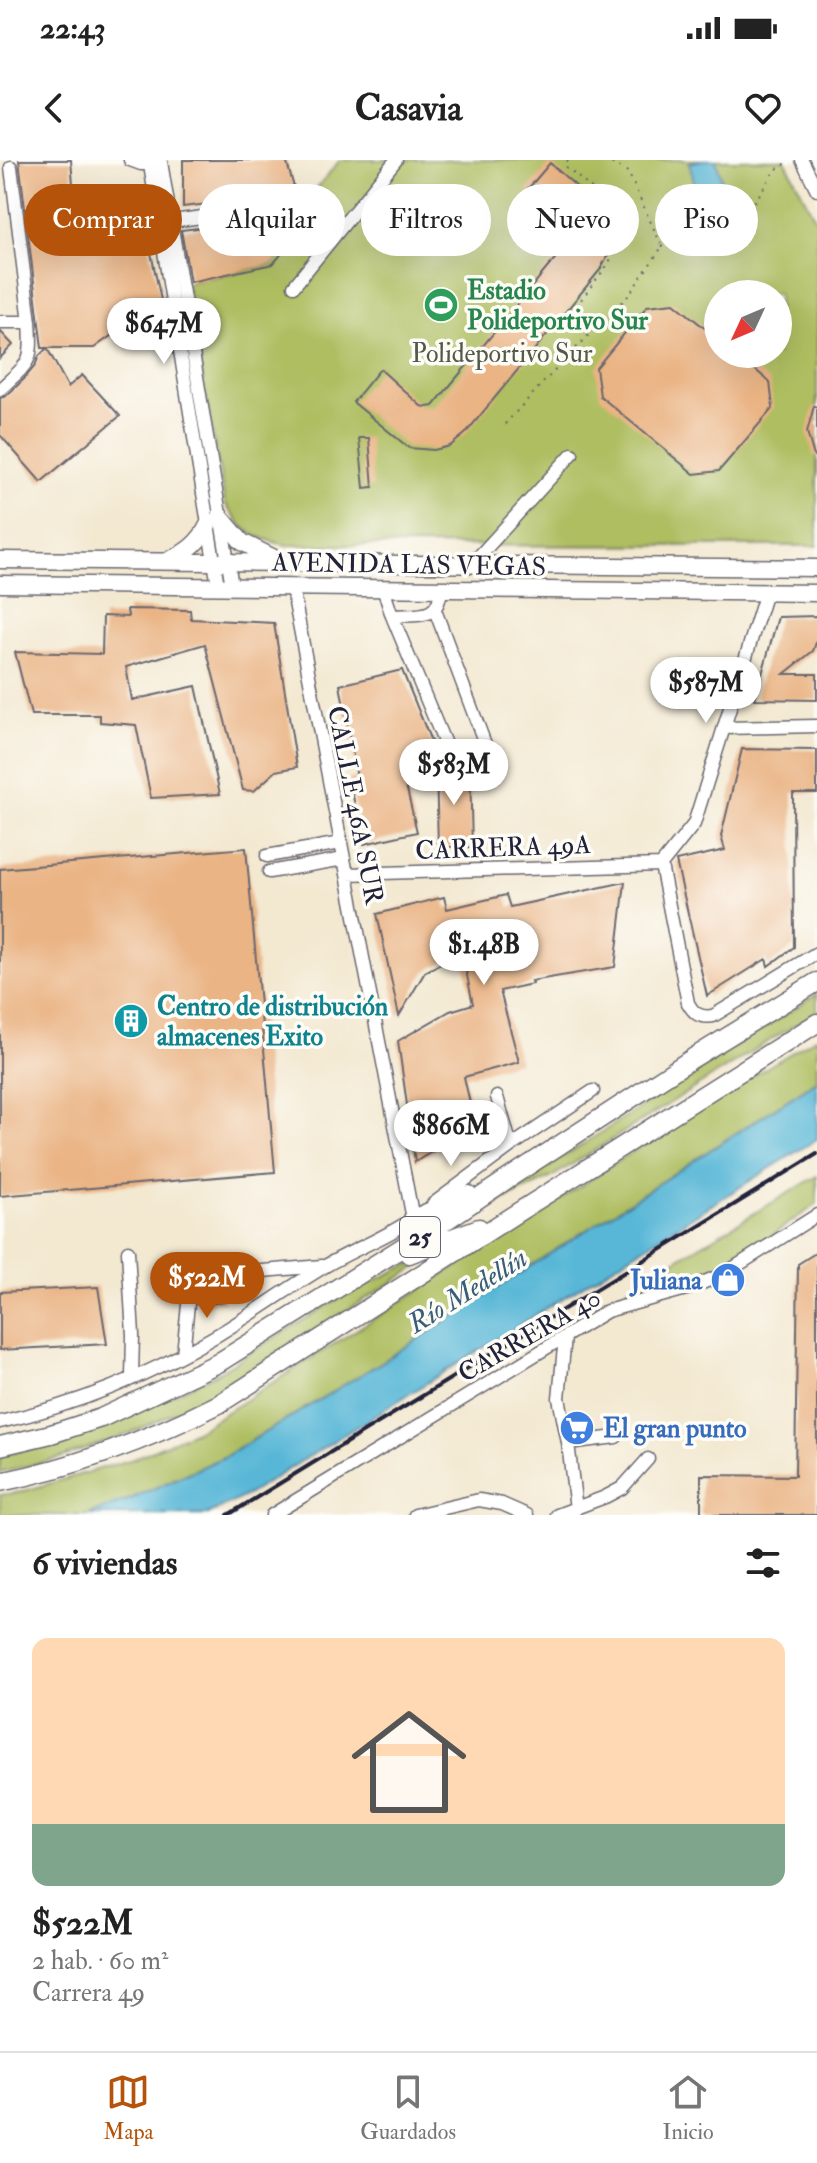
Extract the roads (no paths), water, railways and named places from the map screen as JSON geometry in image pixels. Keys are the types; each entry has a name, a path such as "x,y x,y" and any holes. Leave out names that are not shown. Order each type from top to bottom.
{"highway":[{"name":"25","path":"0,1446 101,1418 218,1363 451,1217 693,1058 817,982"},
{"name":"25","path":"0,1482 38,1475 120,1448 219,1404 817,1023"},
{"path":"413,1219 509,1178"},
{"path":"373,1267 512,1216"}],"main road":[{"path":"166,561 187,551 214,520 242,542 287,563"},
{"name":"AVENIDA LAS VEGAS","path":"0,560 817,568"},
{"name":"AVENIDA LAS VEGAS","path":"0,584 817,593"}],"street":[{"path":"130,160 141,164 158,162 161,184"},
{"path":"345,221 396,160"},
{"path":"802,160 817,190"},
{"path":"0,389 22,369 32,348 11,167"},
{"path":"171,256 225,586"},
{"path":"294,286 317,256"},
{"path":"0,322 30,322"},
{"path":"472,564 572,454"},
{"name":"CALLE 46A SUR","path":"292,587 413,1219"},
{"path":"383,588 452,761 488,752 435,610"},
{"path":"392,616 435,610 440,604 441,588"},
{"path":"766,592 694,824 661,865 688,1003 696,1014 704,1018 713,1016 817,953"},
{"path":"724,728 817,726"},
{"path":"267,856 341,843"},
{"path":"269,872 344,859"},
{"name":"CARRERA 49A","path":"347,874 661,865"},
{"path":"0,1422 47,1410 183,1354 325,1266 413,1219 511,1146 593,1091"},
{"path":"497,1097 511,1146"},
{"name":"CARRERA 40","path":"272,1515 607,1311 690,1288 724,1274 817,1215"},
{"path":"128,1251 132,1377"},
{"path":"183,1354 193,1277 325,1266"},
{"path":"565,1337 559,1398 576,1509"},
{"path":"568,1443 616,1437"},
{"path":"557,1515 622,1488 648,1459"},
{"path":"415,1515 479,1500 502,1504 527,1515"}],"water":[{"path":"716,160 723,184 695,184 689,163"},
{"path":"817,1081 817,1139 249,1494 208,1515 88,1515 226,1456 382,1362"}],"railway":[{"path":"228,1515 817,1154"}],"place":[{"name":"Estadio Polideportivo Sur","path":"441,305"},
{"name":"Centro de distribución almacenes Exito","path":"131,1021"},
{"name":"Juliana","path":"728,1280"},
{"name":"El gran punto","path":"577,1428"}],"park label":[{"name":"Polideportivo Sur","path":"502,353"}],"water label":[{"name":"Río Medellín","path":"467,1290"}]}
